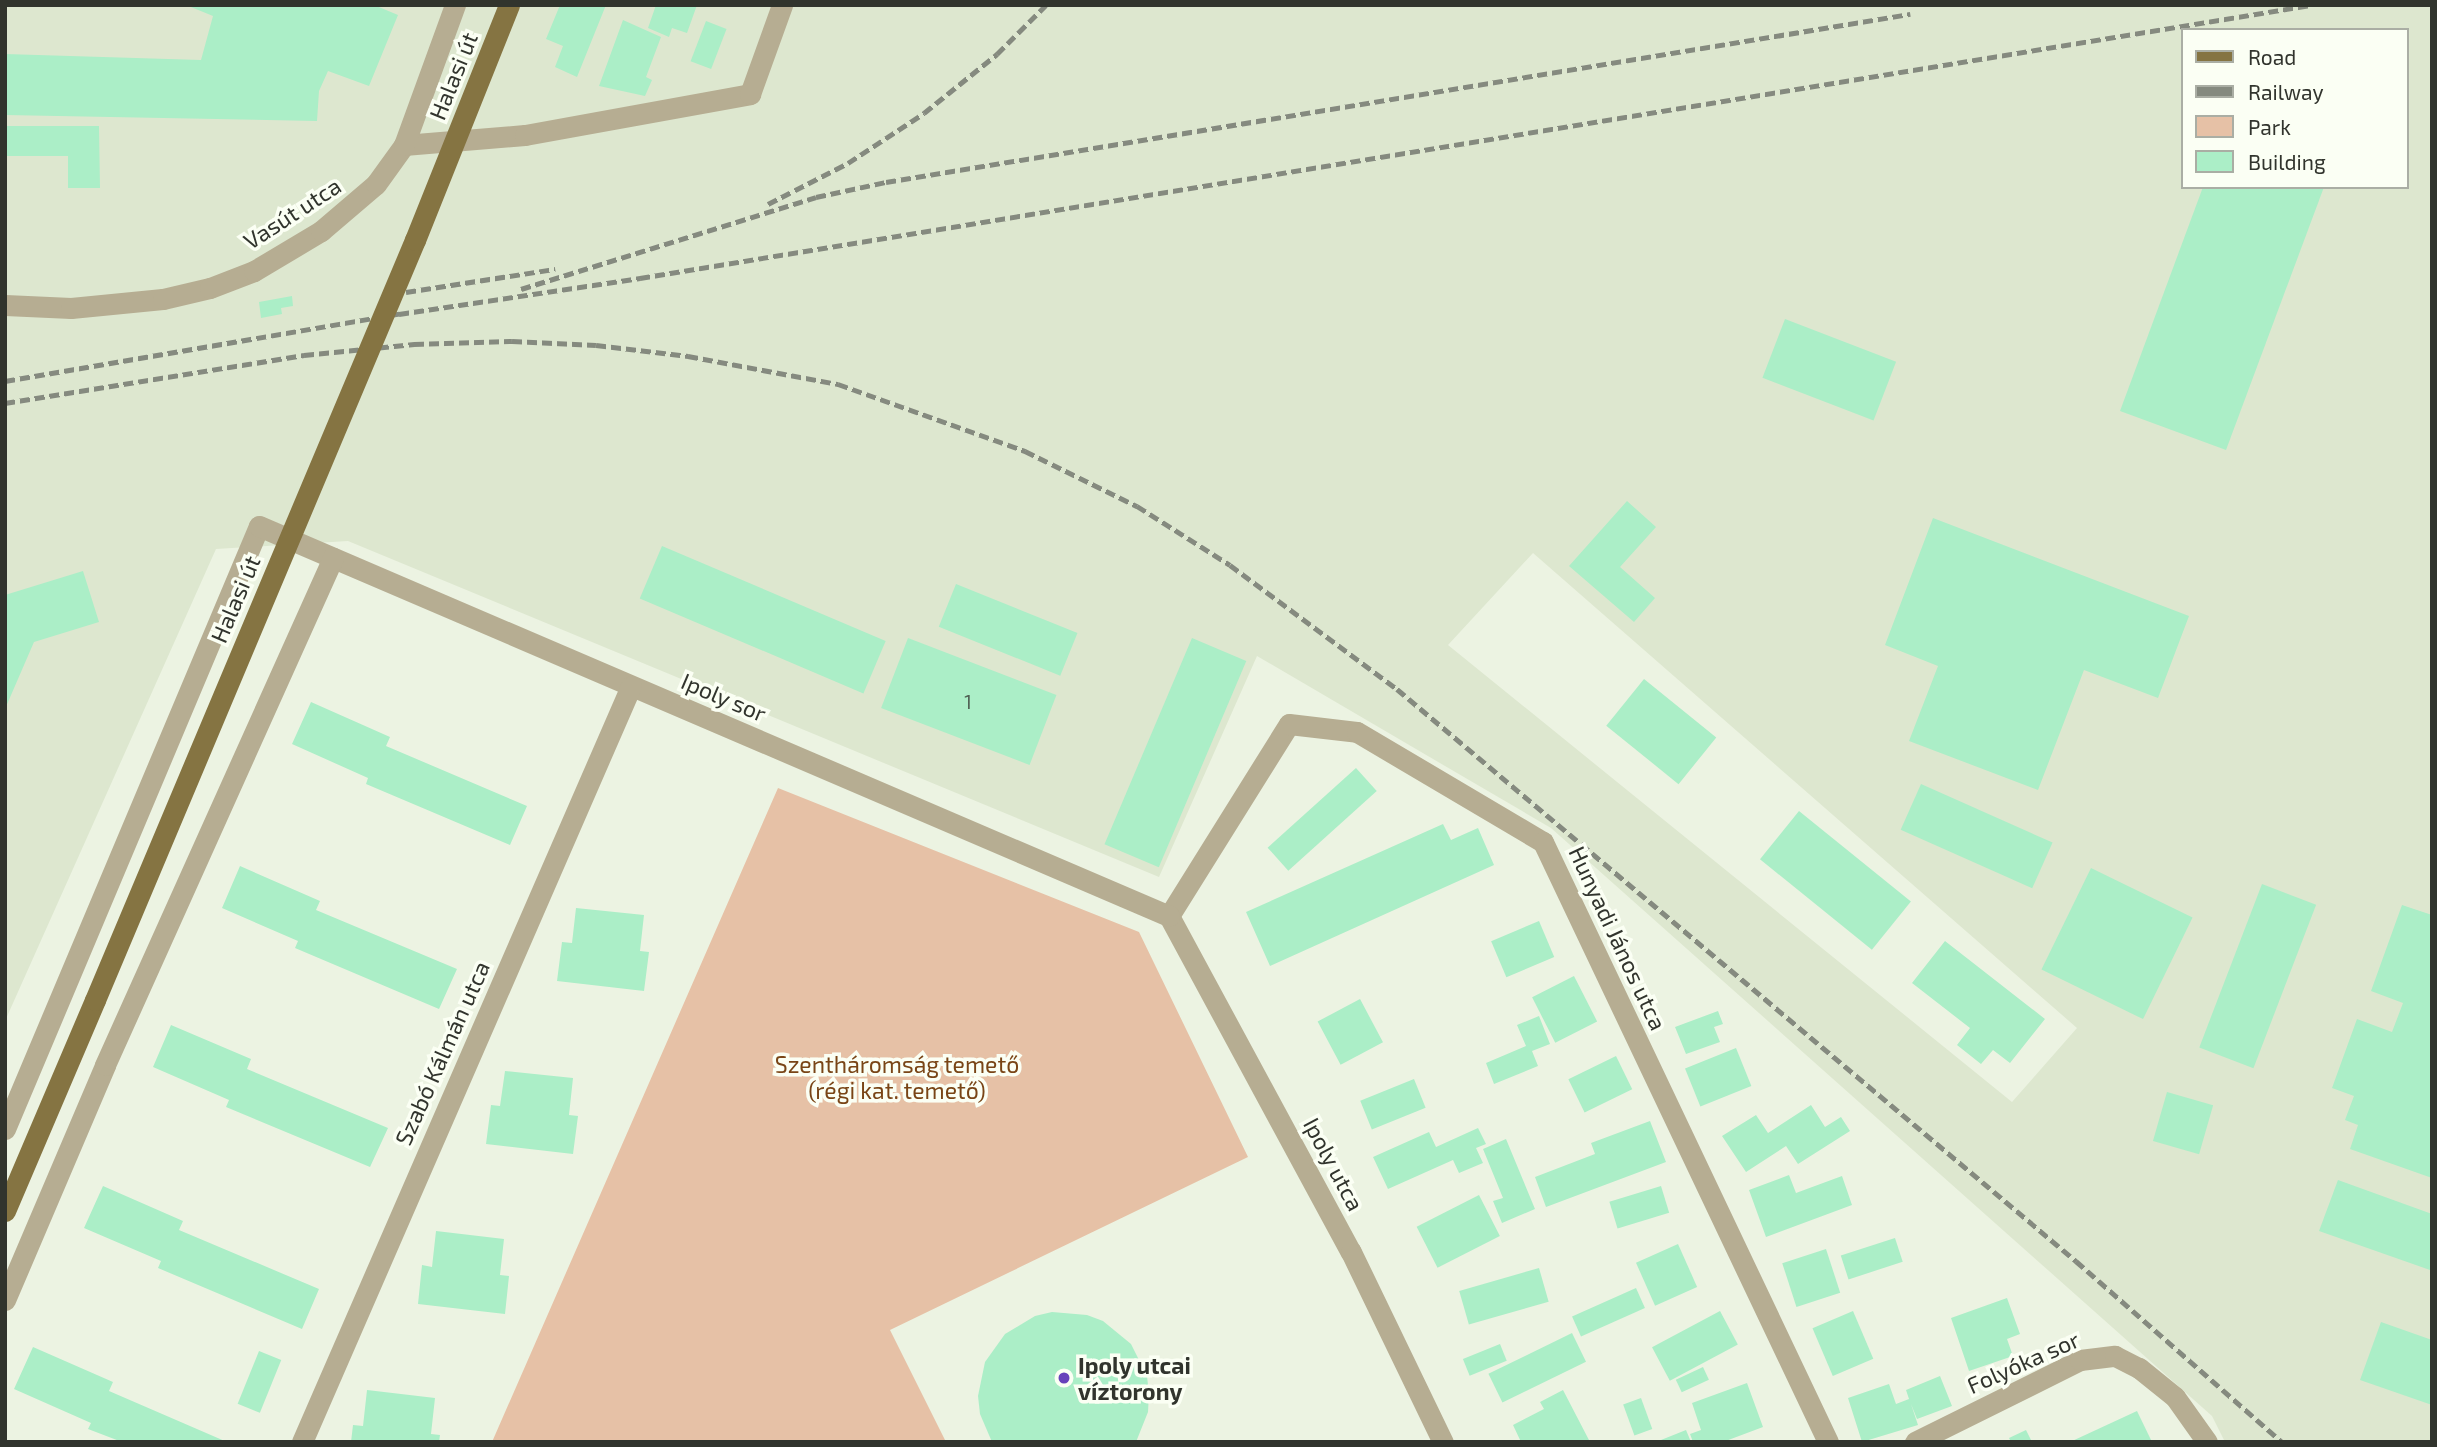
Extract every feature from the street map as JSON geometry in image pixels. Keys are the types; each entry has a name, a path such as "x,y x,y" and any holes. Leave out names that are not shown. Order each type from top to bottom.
{"main road":[{"name":"Halasi út","path":"5,1212 415,240 509,5"}],"street":[{"name":"Halasi út","path":"404,145 455,5"},
{"path":"404,145 525,135 750,94 782,5"},
{"name":"Vasút utca","path":"5,305 71,308 125,305 210,288 254,271 286,254 352,208 376,184 404,145"},
{"name":"Ipoly sor","path":"5,1129 259,526 1170,916"},
{"path":"5,1300 105,1065 332,558"},
{"name":"Szabó Kálmán utca","path":"302,1442 631,686"},
{"name":"Hunyadi János utca","path":"1170,916 1289,723 1357,732 1543,842 1828,1442"},
{"name":"Ipoly utca","path":"1170,916 1351,1252 1443,1442"},
{"name":"Folyóka sor","path":"1915,1442 2080,1360 2115,1356 2139,1368 2175,1397 2207,1442"}],"shaded area":[{"path":"5,5 2432,5 2432,1442 2225,1442 2212,1416 1551,828 1257,656 1159,877 348,541 216,549 5,1021","holes":["1533,553 2077,1028 2012,1102 1448,645"]}],"green space":[{"name":"Szentháromság temető (régi kat. temető)","path":"778,788 1139,932 1248,1157 890,1330 946,1442 492,1442"}],"building":[{"path":"186,5 374,5 398,15 369,86 328,71 319,91 317,121 5,115 5,54 201,60 213,16"},
{"path":"560,5 606,5 577,77 555,67 563,46 546,39"},
{"path":"656,5 697,5 687,33 672,28 669,37 648,28"},
{"path":"623,20 661,37 646,77 652,80 645,96 599,86"},
{"path":"706,21 727,29 711,69 691,61"},
{"path":"5,126 99,126 100,188 68,188 68,156 5,156"},
{"path":"2202,189 2323,189 2226,450 2120,411"},
{"path":"292,296 293,306 281,308 282,314 261,318 259,302"},
{"path":"1785,319 1896,362 1874,420 1762,378"},
{"path":"1627,501 1656,527 1620,567 1655,598 1634,622 1569,566"},
{"path":"1933,518 2189,616 2158,698 2084,670 2038,790 1909,741 1938,666 1885,645"},
{"path":"662,546 886,641 863,693 640,598"},
{"path":"83,571 99,622 34,642 5,709 5,595"},
{"path":"956,584 1077,633 1060,676 939,627"},
{"path":"908,638 1056,695 1030,765 881,708"},
{"path":"1192,638 1246,661 1159,867 1104,844"},
{"path":"1644,679 1716,738 1679,784 1606,726"},
{"path":"311,702 390,737 386,746 527,806 510,845 366,784 368,778 292,744"},
{"path":"1356,768 1377,791 1288,871 1268,848"},
{"path":"1921,784 2053,843 2032,888 1901,830"},
{"path":"1799,811 1911,902 1872,950 1760,859"},
{"path":"1443,824 1451,840 1478,828 1494,865 1270,966 1246,912"},
{"path":"240,866 320,901 316,910 457,969 439,1009 295,948 298,941 222,908"},
{"path":"2091,868 2193,918 2143,1019 2041,970"},
{"path":"2262,884 2316,905 2253,1068 2199,1047"},
{"path":"2402,905 2432,915 2432,1178 2350,1149 2358,1125 2345,1120 2354,1096 2332,1088 2357,1019 2392,1032 2403,1003 2371,991"},
{"path":"576,908 644,915 640,951 649,952 644,991 557,981 562,942 572,943"},
{"path":"1539,921 1554,957 1506,977 1491,941"},
{"path":"1945,941 2045,1019 2010,1063 1993,1050 1981,1064 1957,1045 1970,1028 1912,983"},
{"path":"1574,976 1597,1021 1555,1043 1532,997"},
{"path":"1360,999 1383,1042 1341,1065 1318,1022"},
{"path":"1718,1011 1723,1024 1714,1027 1720,1042 1686,1054 1675,1027"},
{"path":"1539,1016 1550,1044 1532,1051 1538,1066 1494,1084 1486,1063 1526,1046 1517,1025"},
{"path":"171,1025 251,1059 247,1069 388,1128 370,1167 226,1107 229,1100 153,1067"},
{"path":"1736,1048 1751,1086 1700,1107 1685,1069"},
{"path":"1616,1056 1632,1089 1585,1112 1568,1079"},
{"path":"505,1071 573,1078 569,1115 578,1116 573,1154 486,1144 491,1105 500,1106"},
{"path":"1414,1079 1426,1108 1372,1129 1360,1101"},
{"path":"2167,1092 2213,1105 2199,1154 2153,1141"},
{"path":"1811,1105 1825,1127 1841,1117 1850,1131 1798,1164 1786,1146 1746,1172 1722,1136 1756,1115 1768,1133"},
{"path":"1650,1121 1666,1162 1546,1207 1535,1177 1595,1154 1591,1143"},
{"path":"1478,1128 1486,1144 1476,1148 1483,1163 1459,1173 1453,1160 1388,1189 1373,1157 1429,1132 1436,1147"},
{"path":"1506,1139 1535,1209 1502,1223 1493,1201 1503,1198 1483,1149"},
{"path":"1789,1175 1796,1193 1842,1176 1852,1205 1766,1237 1749,1190"},
{"path":"2338,1180 2432,1214 2430,1270 2319,1231"},
{"path":"103,1186 183,1221 179,1230 319,1289 302,1329 158,1268 161,1261 84,1228"},
{"path":"1661,1186 1669,1213 1618,1229 1609,1202"},
{"path":"1479,1195 1500,1236 1438,1268 1417,1227"},
{"path":"436,1231 504,1239 500,1275 509,1276 505,1314 418,1304 422,1265 432,1267"},
{"path":"1895,1238 1903,1262 1849,1279 1841,1256"},
{"path":"1678,1244 1697,1287 1655,1306 1636,1263"},
{"path":"1826,1249 1840,1293 1796,1307 1782,1263"},
{"path":"1539,1268 1549,1302 1469,1325 1459,1291"},
{"path":"1636,1288 1645,1308 1581,1337 1572,1316"},
{"path":"2007,1298 2020,1334 2007,1339 2013,1356 1969,1371 1951,1318"},
{"path":"1720,1311 1738,1345 1670,1381 1652,1347"},
{"path":"1853,1311 1873,1359 1833,1376 1812,1328"},
{"name":"Ipoly utcai víztorony","path":"1052,1312 1087,1315 1103,1321 1131,1344 1147,1376 1149,1394 1148,1412 1136,1442 992,1442 980,1414 978,1396 985,1362 1005,1334 1035,1316"},
{"path":"2381,1322 2432,1340 2432,1405 2360,1380"},
{"path":"1572,1333 1586,1362 1502,1403 1488,1374"},
{"path":"1500,1344 1507,1361 1470,1376 1463,1359"},
{"path":"33,1347 113,1382 109,1391 227,1442 122,1442 88,1429 91,1423 14,1389"},
{"path":"259,1351 281,1360 260,1413 238,1404"},
{"path":"1703,1367 1709,1380 1682,1392 1676,1380"},
{"path":"1940,1376 1952,1406 1917,1419 1911,1404 1918,1425 1862,1442 1848,1398 1889,1384 1896,1404 1909,1399 1906,1390"},
{"path":"1747,1383 1763,1427 1723,1442 1693,1442 1690,1434 1701,1430 1692,1403"},
{"path":"367,1390 435,1398 431,1434 440,1435 439,1442 351,1442 353,1425 363,1426"},
{"path":"1563,1390 1590,1442 1521,1442 1513,1425 1544,1409 1540,1402"},
{"path":"1641,1398 1652,1429 1634,1436 1623,1404"},
{"path":"2137,1411 2152,1442 2070,1442"},
{"path":"1686,1430 1691,1442 1656,1442"},
{"path":"2026,1430 2032,1442 2011,1442 2009,1438"}],"railway":[{"path":"768,204 848,163 924,113 997,54 1046,5"},
{"path":"5,381 399,314 640,278 2311,5"},
{"path":"521,289 816,197 886,182 1910,14"},
{"path":"406,292 555,269"},
{"path":"5,403 304,355 414,344 512,341 596,345 688,356 838,384 1025,451 1137,506 1230,565 1397,689 2076,1261 2282,1442"}],"place":[{"name":"Ipoly utcai víztorony","path":"1064,1378"}]}
